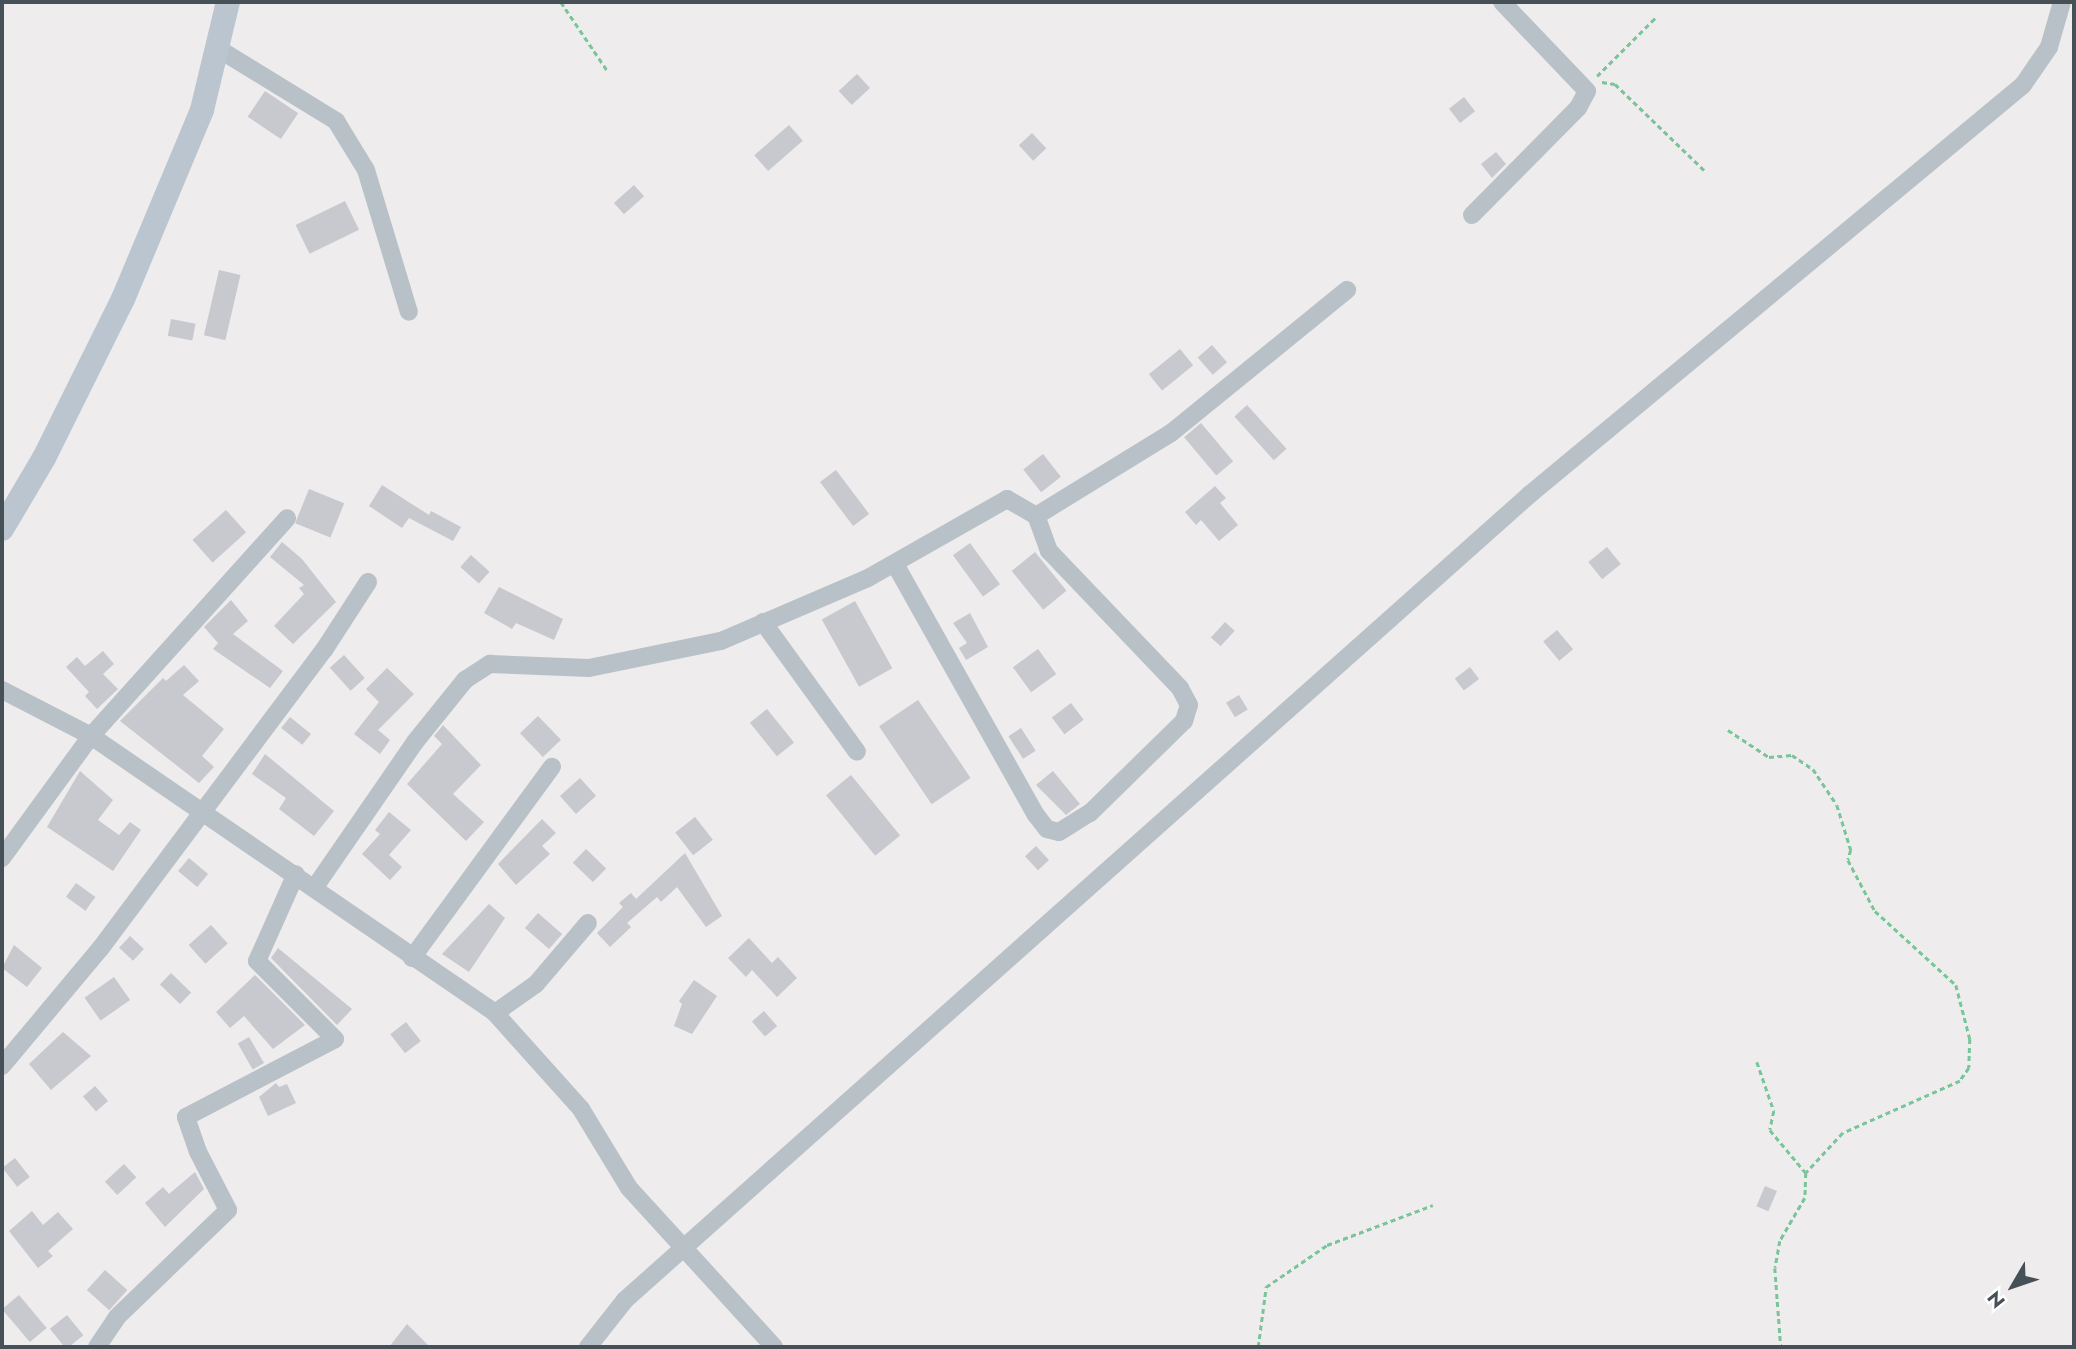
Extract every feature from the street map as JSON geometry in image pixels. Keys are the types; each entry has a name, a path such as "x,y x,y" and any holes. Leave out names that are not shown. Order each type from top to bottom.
{"main road":[{"path":"2,529 44,458 123,299 202,110 228,2"}],"street":[{"path":"1472,215 1578,108 1587,91 1502,2"},
{"path":"588,1347 625,1300 1529,495 2022,85 2049,47 2062,2"},
{"path":"217,48 336,121 366,170 409,312"},
{"path":"1036,516 1171,433 1347,290"},
{"path":"315,887 415,742 465,680 490,664 589,668 721,641 895,564 1007,499 1036,516 1049,551 1180,688 1189,705 1184,721 1090,813 1059,832 1047,830 1036,816 1002,748 895,564"},
{"path":"2,858 92,736 287,518"},
{"path":"2,1066 100,949 205,810 368,582"},
{"path":"763,622 857,752"},
{"path":"2,690 92,736 205,810 412,958 495,1013 581,1109 629,1188 682,1250 774,1347"},
{"path":"412,958 552,767"},
{"path":"97,1347 117,1317 228,1210 198,1152 186,1117 320,1051 335,1039 257,961 296,874"},
{"path":"495,1013 536,984 588,923"}],"path":[{"path":"561,2 607,70"},
{"path":"1587,91 1599,73 1655,18"},
{"path":"1599,73 1605,80 1615,84 1706,172"},
{"path":"1587,91 1605,80"},
{"path":"1728,730 1769,757 1792,755 1813,769 1837,806 1851,850 1848,860 1875,911 1956,985 1970,1039 1969,1068 1960,1081 1843,1133 1806,1173 1805,1198 1780,1241 1775,1268 1781,1347"},
{"path":"1757,1062 1774,1111 1770,1130 1806,1173"},
{"path":"1258,1347 1266,1287 1327,1245 1433,1205"}],"building":[{"path":"857,74 870,88 852,105 839,91"},
{"path":"265,91 298,113 281,139 248,117"},
{"path":"1464,97 1475,111 1460,123 1449,109"},
{"path":"789,125 803,141 768,171 754,155"},
{"path":"1032,133 1046,148 1033,161 1019,145"},
{"path":"1496,152 1506,164 1492,178 1481,164"},
{"path":"634,185 644,196 624,214 614,203"},
{"path":"345,201 359,230 310,254 296,225"},
{"path":"219,270 240,275 225,340 204,335"},
{"path":"171,319 196,324 192,340 168,336"},
{"path":"1212,345 1227,362 1213,375 1198,357"},
{"path":"1180,349 1193,365 1162,390 1149,374"},
{"path":"1247,405 1286,449 1274,460 1234,416"},
{"path":"1201,423 1233,461 1216,475 1184,437"},
{"path":"1043,454 1061,477 1041,492 1023,469"},
{"path":"836,470 869,514 853,526 820,482"},
{"path":"382,485 429,515 431,511 461,527 453,541 409,518 402,528 369,506"},
{"path":"1215,486 1226,498 1220,503 1238,525 1219,541 1201,520 1196,525 1185,512"},
{"path":"309,489 344,503 330,538 295,523"},
{"path":"226,510 246,532 213,562 193,540"},
{"path":"282,542 302,559 336,602 293,644 274,626 304,594 299,588 304,585 270,557"},
{"path":"970,543 1000,584 983,597 953,555"},
{"path":"1607,547 1621,564 1602,579 1588,562"},
{"path":"1035,552 1066,591 1043,610 1012,571"},
{"path":"471,555 490,572 479,584 460,567"},
{"path":"499,587 563,619 554,640 516,623 512,629 484,613"},
{"path":"231,600 248,621 233,634 283,671 270,688 213,649 218,643 204,627"},
{"path":"855,601 892,668 859,687 822,619"},
{"path":"970,613 988,647 966,660 959,648 967,643 953,623"},
{"path":"1225,622 1235,631 1221,646 1211,638"},
{"path":"1557,630 1573,649 1559,661 1543,642"},
{"path":"1038,649 1056,674 1031,692 1013,667"},
{"path":"103,651 114,664 103,674 118,689 97,709 85,696 89,692 66,667 77,657 85,666"},
{"path":"344,655 365,678 351,691 330,668"},
{"path":"184,665 199,681 183,695 224,729 202,756 214,767 199,783 120,721 163,678 166,681"},
{"path":"1470,667 1479,679 1464,690 1455,678"},
{"path":"387,668 414,694 378,730 390,740 380,754 354,734 379,702 366,689"},
{"path":"1239,695 1248,710 1235,717 1226,703"},
{"path":"918,700 971,778 932,804 879,726"},
{"path":"1071,703 1084,720 1064,734 1052,717"},
{"path":"767,709 794,742 777,756 750,723"},
{"path":"538,716 561,740 543,757 520,733"},
{"path":"290,717 311,734 302,745 281,728"},
{"path":"443,725 481,765 453,794 484,822 466,841 407,784 442,744 434,736"},
{"path":"1021,728 1036,751 1023,759 1008,736"},
{"path":"265,754 334,811 314,836 279,809 286,798 252,774"},
{"path":"80,771 113,800 98,820 119,835 130,822 141,830 113,871 47,827"},
{"path":"1053,771 1080,804 1066,815 1036,785"},
{"path":"851,775 900,836 875,856 826,795"},
{"path":"580,778 596,796 576,814 560,796"},
{"path":"389,812 411,830 389,855 402,867 390,880 362,854 380,834 375,830"},
{"path":"695,817 713,840 693,855 675,832"},
{"path":"542,819 556,833 542,846 550,854 516,885 498,864"},
{"path":"1036,846 1049,860 1038,870 1025,856"},
{"path":"586,849 606,868 593,882 573,863"},
{"path":"685,853 722,916 706,927 677,887 661,902 657,897 627,923 631,927 610,947 597,933 623,907 619,903 631,893 636,899"},
{"path":"189,858 208,874 197,887 178,871"},
{"path":"76,883 95,897 85,911 66,897"},
{"path":"489,904 505,918 469,972 442,954"},
{"path":"538,913 562,934 549,949 525,928"},
{"path":"211,925 228,944 205,964 189,945"},
{"path":"130,936 144,949 133,961 119,948"},
{"path":"749,938 772,963 778,957 797,978 777,997 752,970 746,977 728,958"},
{"path":"14,945 42,968 27,987 2,968"},
{"path":"278,948 352,1009 337,1025 271,958"},
{"path":"171,973 191,992 180,1004 160,985"},
{"path":"255,975 305,1025 273,1049 244,1016 230,1028 216,1012"},
{"path":"114,977 130,1000 101,1021 85,998"},
{"path":"694,980 717,996 692,1034 674,1026 682,1004 679,1001"},
{"path":"764,1011 777,1026 765,1037 752,1021"},
{"path":"406,1022 421,1041 405,1053 390,1034"},
{"path":"63,1032 91,1056 51,1090 29,1064"},
{"path":"249,1037 264,1063 253,1069 238,1044"},
{"path":"276,1083 279,1087 287,1084 296,1103 268,1116 259,1097"},
{"path":"95,1086 108,1101 96,1112 83,1096"},
{"path":"15,1158 30,1177 17,1187 2,1168"},
{"path":"124,1164 136,1177 117,1195 105,1182"},
{"path":"195,1172 204,1189 165,1227 145,1203 163,1187 169,1194"},
{"path":"1765,1186 1777,1191 1768,1211 1756,1206"},
{"path":"32,1211 43,1225 58,1212 73,1229 48,1251 53,1256 38,1268 9,1231"},
{"path":"105,1270 127,1290 109,1310 87,1290"},
{"path":"19,1295 47,1328 30,1342 2,1309"},
{"path":"67,1315 83,1335 69,1347 65,1347 50,1329"},
{"path":"407,1324 430,1347 389,1347"}]}
